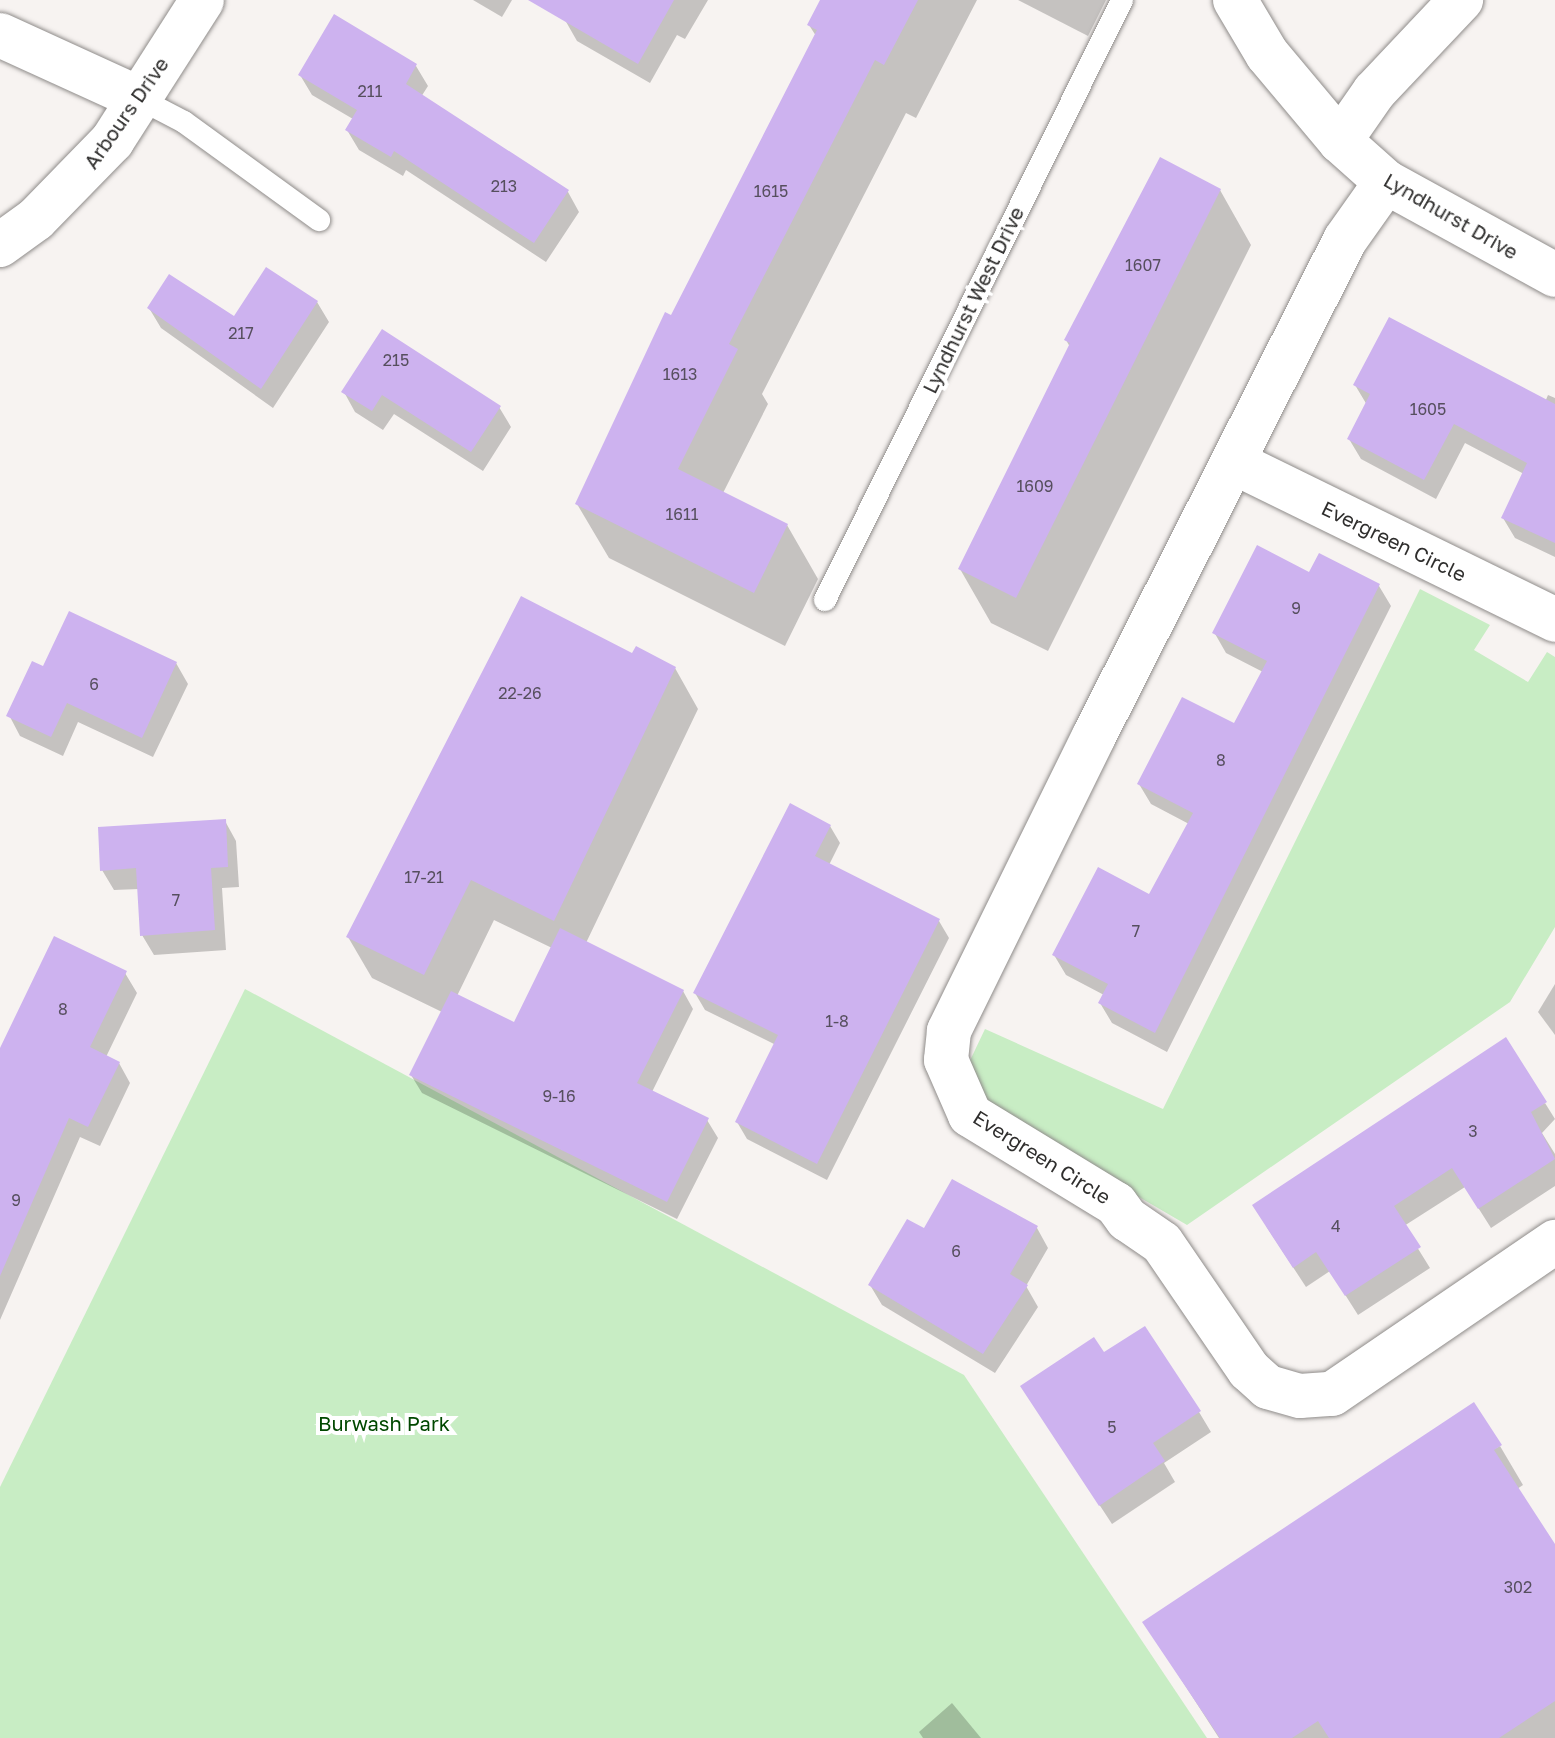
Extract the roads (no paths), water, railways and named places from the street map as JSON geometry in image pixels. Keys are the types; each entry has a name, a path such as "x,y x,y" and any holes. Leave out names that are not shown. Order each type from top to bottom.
{"street":[{"name":"Arbours Drive","path":"0,245 82,177 202,0"},
{"name":"Lyndhurst Drive","path":"1235,0 1267,54 1340,141 1386,182 1555,275"},
{"path":"1340,141 1374,92 1461,0"},
{"path":"0,35 138,98"},
{"name":"Evergreen Circle","path":"1386,182 1345,240 1233,462 949,1031 946,1060 952,1084 970,1115 1116,1204 1127,1219 1162,1243 1249,1370 1268,1387 1300,1396 1332,1394 1555,1242"},
{"name":"Evergreen Circle","path":"1233,462 1555,620"}],"lane":[{"name":"Lyndhurst West Drive","path":"825,600 1122,0"},
{"path":"138,98 184,122 319,220"}],"park label":[{"name":"Burwash Park","path":"384,1423"}]}
